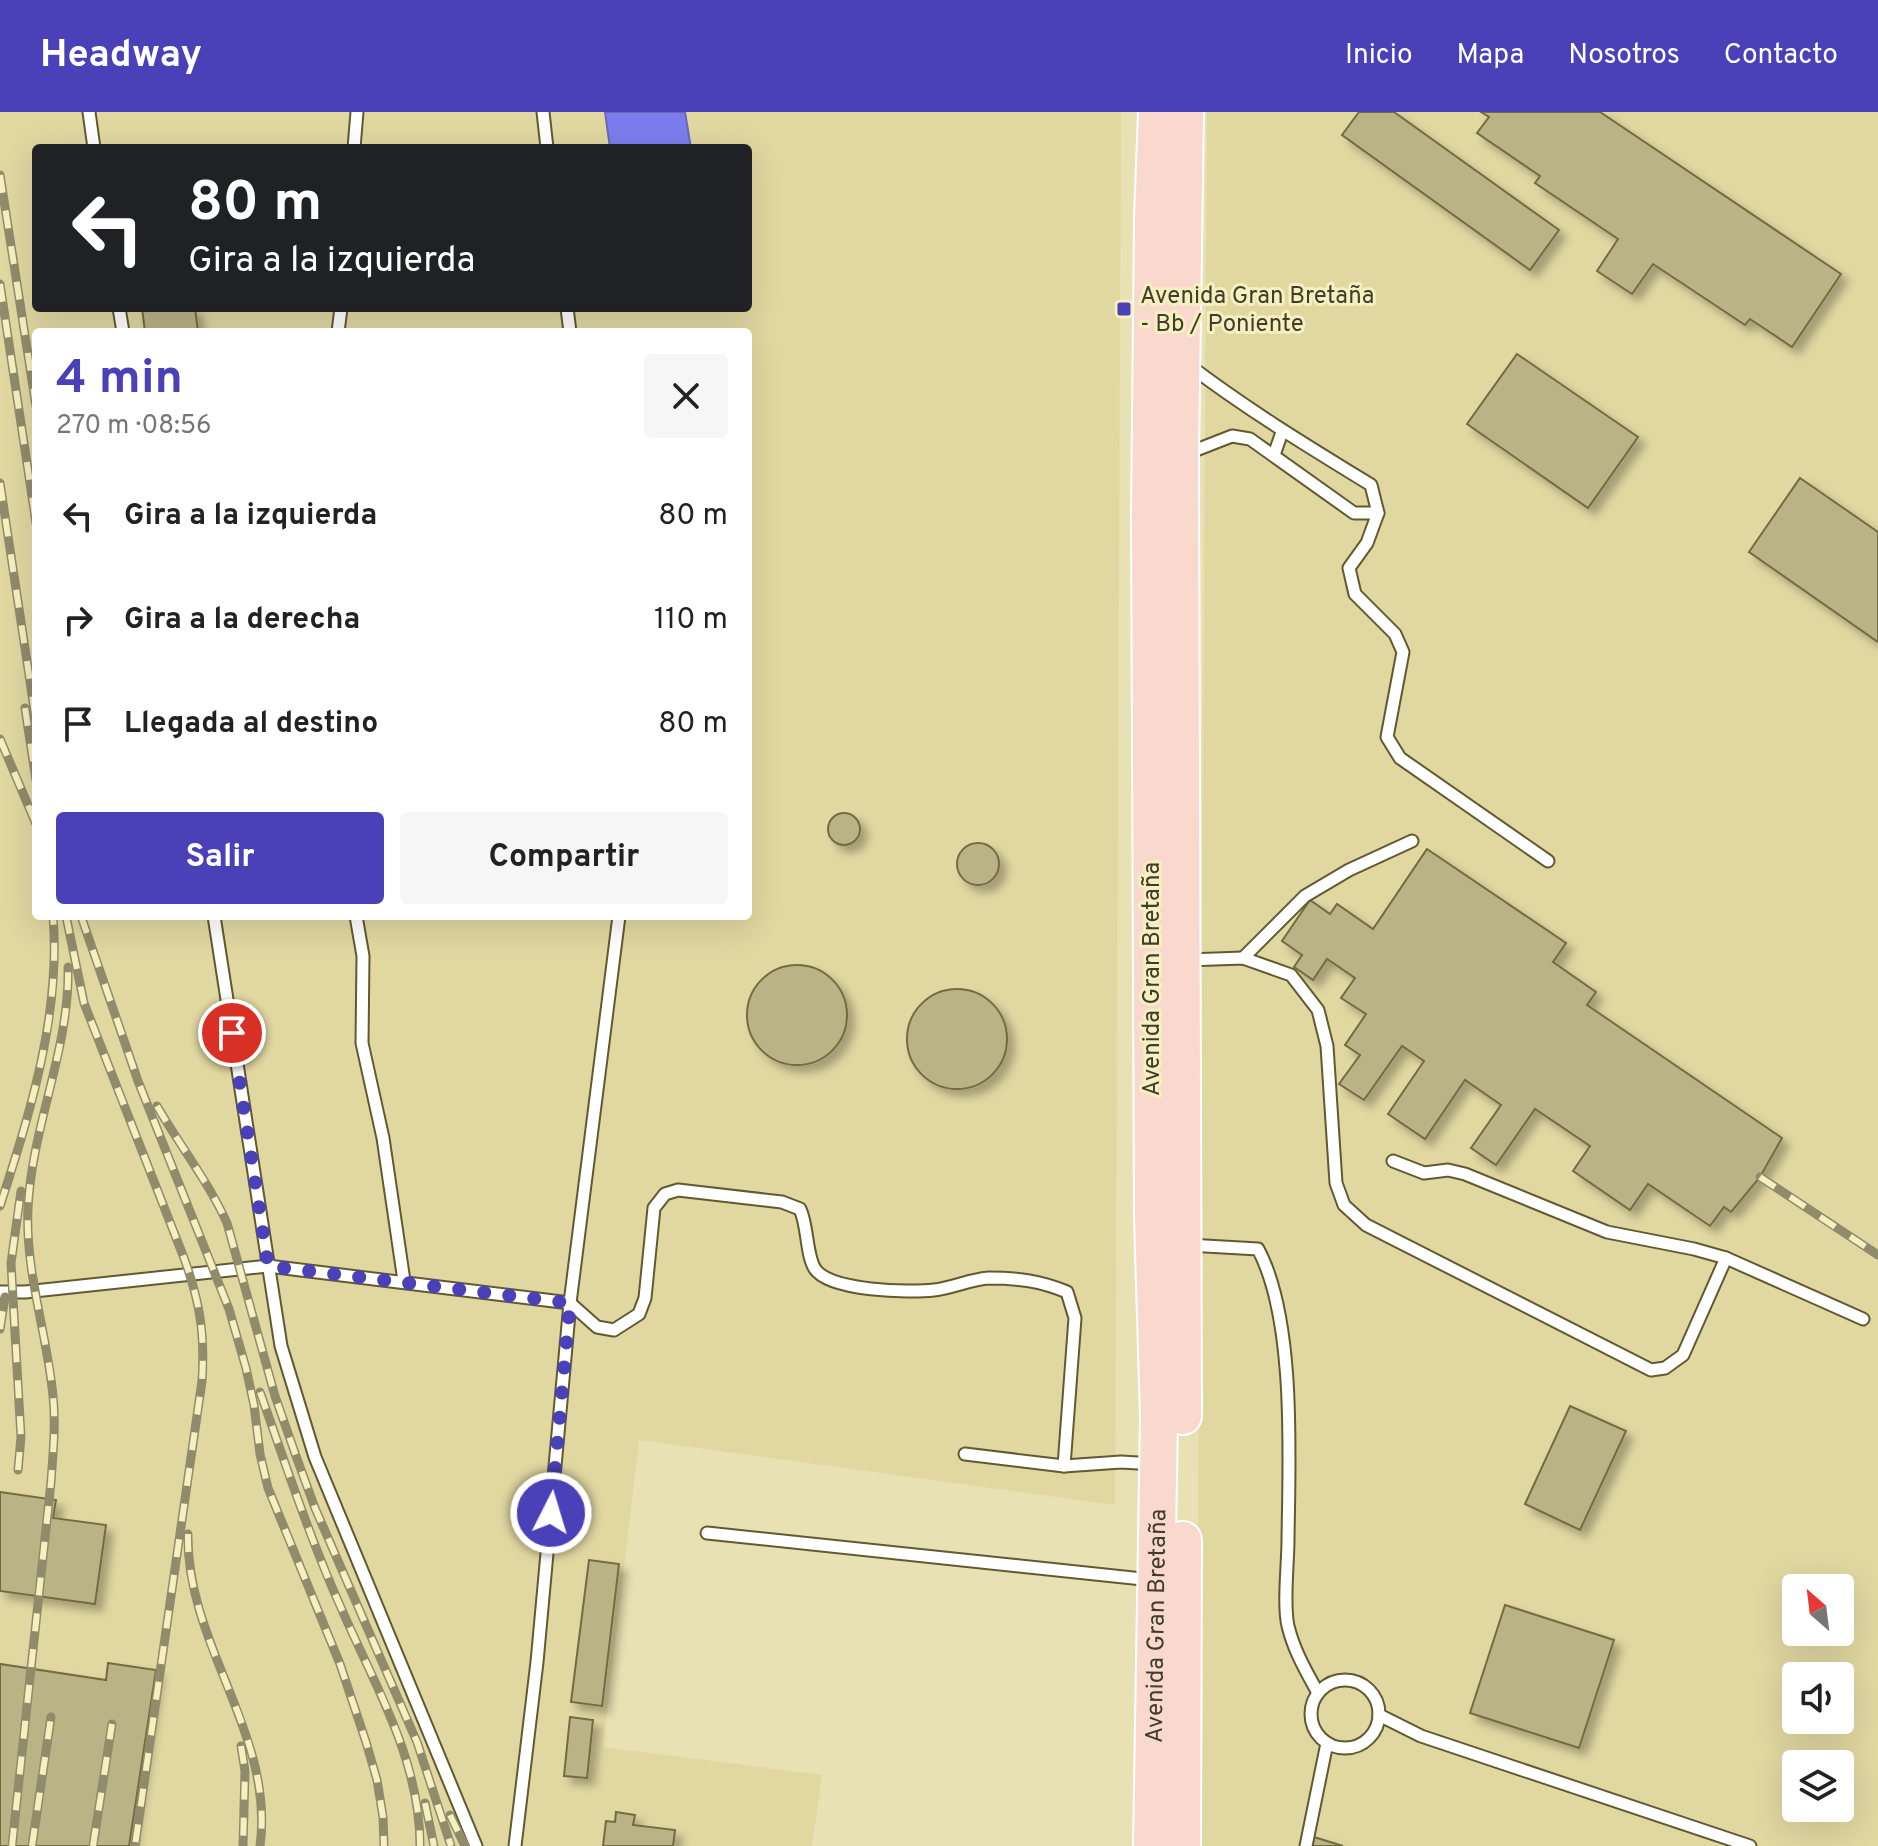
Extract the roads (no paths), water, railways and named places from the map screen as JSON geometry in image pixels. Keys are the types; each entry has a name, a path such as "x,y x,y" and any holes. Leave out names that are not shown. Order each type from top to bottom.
{"main road":[{"name":"Avenida Gran Bretaña","path":"1152,1846 1158,1464 1153,1217 1150,624 1153,219 1157,112"},
{"name":"Avenida Gran Bretaña","path":"1182,1846 1180,456 1185,112"}],"lane":[{"path":"89,112 93,144"},
{"path":"354,144 357,112"},
{"path":"543,112 547,144"},
{"path":"1181,359 1282,432 1371,485 1378,513 1367,543 1349,568 1355,594 1395,634 1403,652 1387,737 1400,758 1548,861"},
{"path":"1274,455 1282,432"},
{"path":"1180,456 1232,436 1250,439 1354,513 1378,513"},
{"path":"1243,958 1305,896 1349,870 1412,841"},
{"path":"215,920 281,1346 315,1457 476,1846"},
{"path":"357,920 363,956 362,1043 383,1138 404,1281"},
{"path":"515,1846 537,1662 570,1303 618,920"},
{"path":"1182,960 1243,958 1291,975 1318,1010 1327,1046 1336,1183 1344,1205 1366,1225 1651,1370 1665,1368 1683,1355 1726,1258"},
{"path":"1393,1161 1424,1173 1448,1170 1465,1174 1607,1232 1726,1258 1863,1319"},
{"path":"0,1292 25,1292 268,1266 570,1303 597,1327 614,1330 639,1314 645,1298 654,1208 665,1194 678,1190 782,1202 800,1209 814,1268 825,1278 852,1288 932,1291 985,1278 1044,1282 1067,1292 1075,1318 1064,1466"},
{"path":"1183,1245 1258,1249 1267,1266 1282,1332 1290,1451 1287,1623 1299,1660 1318,1693"},
{"path":"965,1454 1064,1466 1121,1462 1158,1464"},
{"path":"707,1533 1158,1581"},
{"path":"1343,1680 1357,1682 1369,1689 1377,1701 1379,1715 1376,1729 1367,1740 1354,1747 1340,1748 1327,1743 1316,1733 1311,1720 1312,1706 1318,1693 1329,1684 1343,1680"},
{"path":"1379,1715 1421,1736 1750,1846"},
{"path":"1306,1846 1327,1743"}],"railway":[{"path":"0,175 32,380"},
{"path":"0,284 32,496"},
{"path":"0,483 32,695"},
{"path":"25,708 32,754"},
{"path":"0,739 32,815"},
{"path":"0,1206 32,1099 48,1027 54,953 53,920"},
{"path":"67,920 84,1003 184,1258 198,1304 202,1333 202,1381 135,1846"},
{"path":"82,920 138,1081 229,1309 246,1368 268,1488 340,1664 366,1742 377,1780 384,1846"},
{"path":"12,1846 51,1482 54,1428 50,1372 30,1256 28,1208 36,1147 63,1028 68,967"},
{"path":"157,1106 227,1223 275,1396 296,1456 315,1508 417,1742 451,1846"},
{"path":"1760,1177 1878,1255"},
{"path":"18,1470 21,1437 11,1263 21,1191"},
{"path":"0,1329 5,1297"},
{"path":"260,1392 319,1556 404,1753 418,1814 420,1846"},
{"path":"188,1534 191,1575 201,1614 255,1766 261,1805 260,1846"},
{"path":"32,1846 51,1717"},
{"path":"93,1846 112,1724"},
{"path":"241,1746 245,1771 243,1846"},
{"path":"425,1803 434,1846"},
{"path":"450,1815 465,1846"}],"place":[{"name":"Avenida Gran Bretaña - Bb / Poniente","path":"1124,309"}]}
